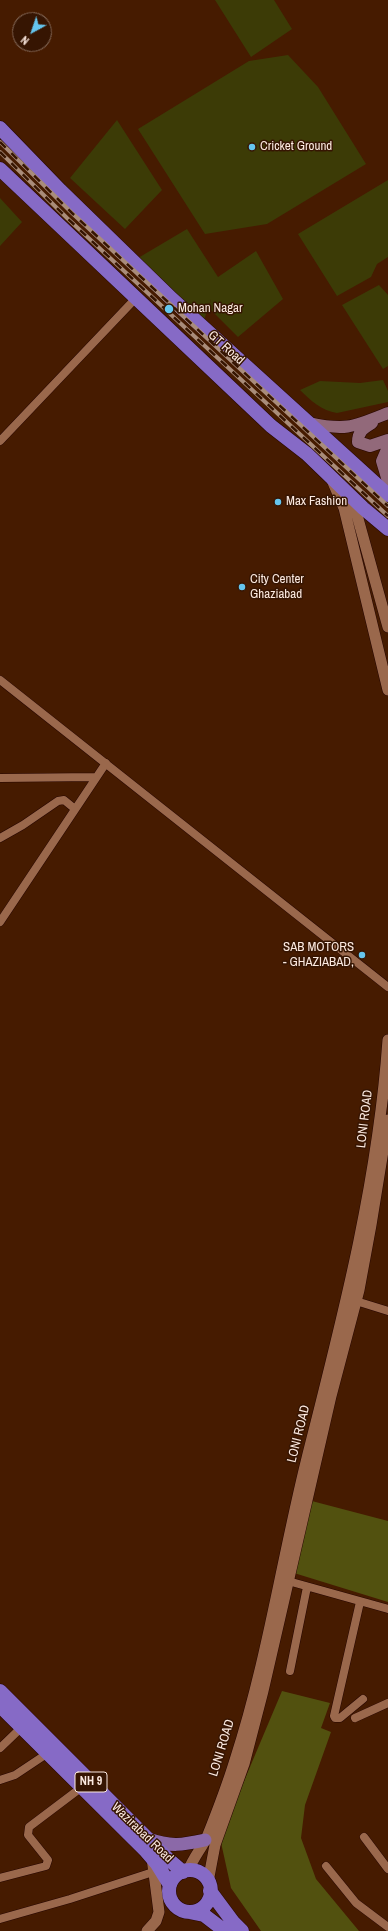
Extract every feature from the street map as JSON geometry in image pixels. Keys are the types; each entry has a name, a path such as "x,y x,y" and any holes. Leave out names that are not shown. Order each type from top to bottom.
{"highway":[{"name":"GT Road","path":"0,128 60,190 175,302 388,495"},
{"name":"GT Road","path":"0,169 6,183 135,299 271,426 329,474 388,529"},
{"name":"Wazirabad Road","path":"0,1691 48,1753 82,1788 170,1885"},
{"name":"Wazirabad Road","path":"0,1706 25,1724 148,1840 185,1871"},
{"path":"225,1931 204,1915 189,1912 178,1908 173,1904 169,1893 170,1885 173,1879 185,1871 198,1872 233,1922 242,1931"},
{"path":"189,1912 197,1911 204,1906 209,1899 209,1886"}],"main road":[{"path":"308,423 331,428 345,428 388,413"},
{"path":"388,413 362,430 358,436 358,442 370,446 388,440"},
{"path":"388,447 382,461 388,481"},
{"path":"148,1840 164,1845 175,1845 210,1838"}],"street":[{"path":"0,441 135,299"},
{"path":"329,474 344,508 388,690"},
{"path":"352,496 388,627"},
{"path":"0,680 388,987"},
{"path":"2,916 106,763"},
{"path":"0,778 96,777"},
{"path":"0,838 23,825 58,801 64,800 75,809"},
{"name":"LONI ROAD","path":"210,1838 244,1764 300,1484 339,1334 364,1220 380,1122 388,1040"},
{"name":"LONI ROAD","path":"210,1838 256,1699 288,1581 331,1396 356,1301 371,1225 388,1120"},
{"path":"356,1301 388,1311"},
{"path":"288,1581 388,1610"},
{"path":"290,1671 307,1587"},
{"path":"360,1602 334,1716 335,1718 340,1718 363,1698"},
{"path":"355,1718 388,1703"},
{"path":"0,1748 25,1724"},
{"path":"0,1780 15,1775 48,1753"},
{"path":"0,1878 46,1866 48,1860 28,1835 27,1831 29,1827 82,1788"},
{"path":"364,1837 388,1869"},
{"path":"185,1871 195,1855 210,1838"},
{"path":"209,1886 210,1838"},
{"path":"0,1919 70,1899 153,1865 159,1912 156,1921 147,1931"},
{"path":"326,1866 356,1904 388,1927"}],"shaded area":[{"path":"215,0 274,0 292,29 251,57"},
{"name":"Cricket Ground","path":"288,55 318,87 366,164 267,224 205,234 138,129 249,61"},
{"path":"117,120 162,190 125,229 70,178"},
{"path":"388,180 388,257 377,264 371,277 337,296 298,234"},
{"path":"0,198 22,222 0,246"},
{"path":"187,229 218,277 256,251 283,299 238,337 209,308 211,299 202,326 133,261"},
{"path":"379,285 388,295 388,366 383,369 342,305"},
{"path":"383,380 388,391 388,402 337,413 321,407 300,390 320,381 360,383"},
{"path":"308,1500 388,1521 388,1602 294,1573"},
{"path":"282,1691 330,1703 321,1728 331,1732 305,1805 301,1838 316,1879 359,1931 261,1931 231,1888 220,1838"}],"railway":[{"path":"0,142 72,213 388,506"},
{"path":"0,152 67,218 388,516"}],"place":[{"name":"Cricket Ground","path":"252,147"},
{"name":"Mohan Nagar","path":"169,309"},
{"name":"Max Fashion","path":"278,502"},
{"name":"City Center Ghaziabad","path":"242,587"},
{"name":"SAB MOTORS - GHAZIABAD,","path":"362,955"}]}
